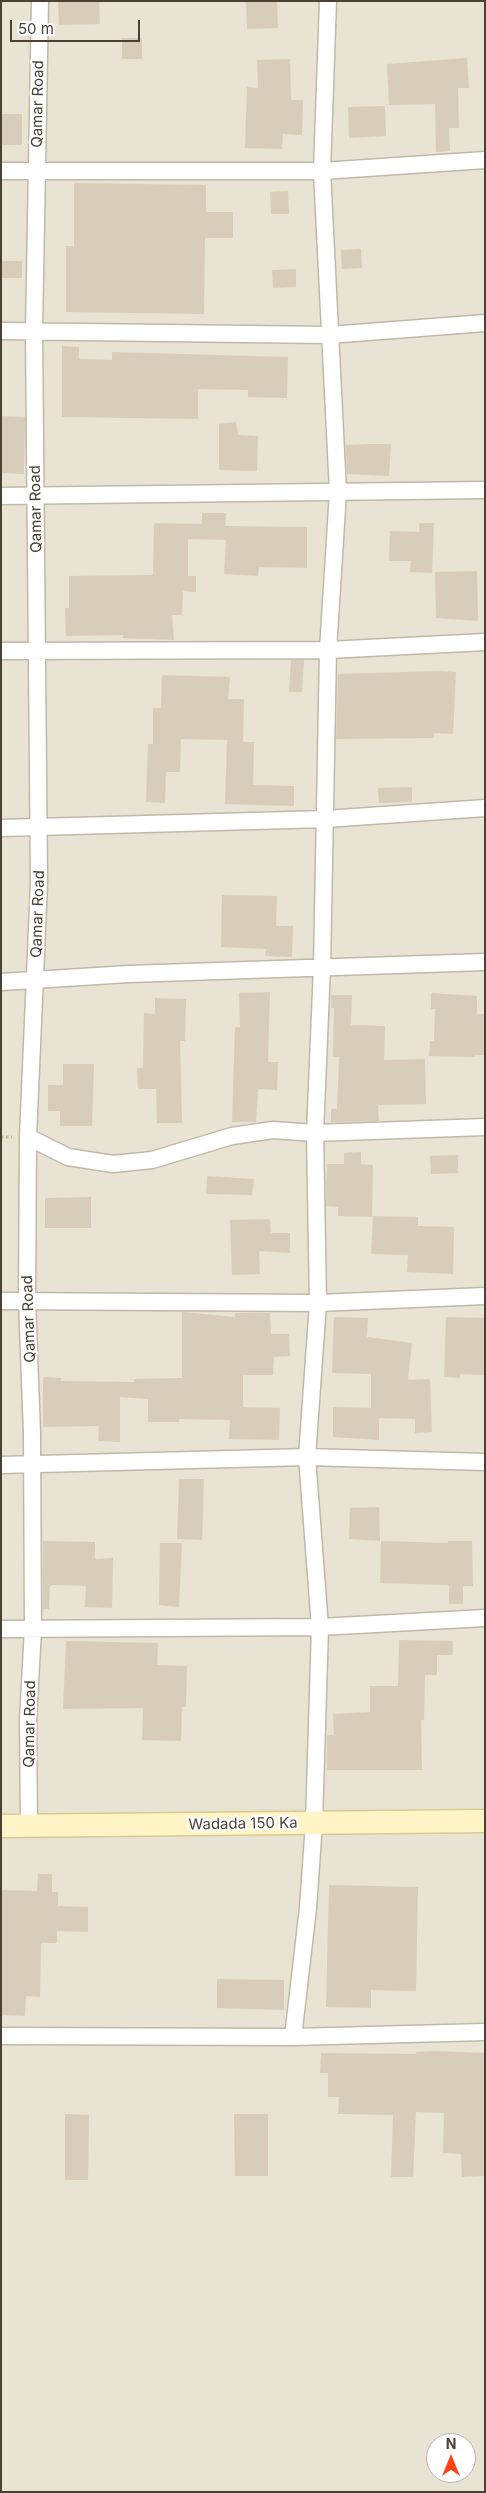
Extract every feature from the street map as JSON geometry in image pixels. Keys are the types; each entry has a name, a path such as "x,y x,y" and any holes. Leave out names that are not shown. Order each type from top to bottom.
{"street":[{"name":"Qamar Road","path":"29,1826 28,1720 34,1629 32,1464 27,1301 28,1137 40,883 34,331 40,1"},
{"path":"293,2037 300,1988 314,1823 320,1627 308,1456 318,1304 315,1133 322,968 328,650 338,492 322,171 328,1"},
{"path":"1,171 322,171 485,160"},
{"path":"1,332 329,334 485,323"},
{"path":"1,496 485,490"},
{"path":"1,651 328,650 485,642"},
{"path":"1,828 326,819 485,808"},
{"path":"1,982 35,982 129,974 485,962"},
{"path":"28,1137 68,1157 113,1164 152,1160 232,1136 273,1130 315,1133 485,1127"},
{"path":"1,1301 318,1304 485,1296"},
{"path":"1,1465 308,1456 485,1462"},
{"path":"1,1629 320,1627 485,1618"},
{"name":"Wadada 150 Ka","path":"1,1826 485,1821"},
{"path":"1,2036 293,2037 485,2032"}],"shaded area":[{"path":"1,1 485,1 485,2492 1,2492"}],"building":[{"path":"58,1 99,1 100,24 59,25"},
{"path":"246,1 277,1 278,28 247,29"},
{"path":"122,38 142,38 142,59 122,59"},
{"path":"467,58 469,88 458,88 459,128 449,128 450,151 436,152 435,104 389,105 387,64"},
{"path":"290,59 291,100 303,100 302,135 283,134 282,149 245,148 247,87 258,88 257,60"},
{"path":"385,106 386,136 349,138 348,107"},
{"path":"1,114 22,114 22,145 1,145"},
{"path":"74,183 206,185 206,212 233,212 233,238 205,238 204,314 66,312 66,246 74,246"},
{"path":"288,191 289,214 271,214 270,192"},
{"path":"361,249 362,268 342,269 341,250"},
{"path":"1,261 22,261 22,278 1,278"},
{"path":"296,269 296,287 273,288 272,270"},
{"path":"62,346 79,347 79,359 112,360 112,352 288,357 287,398 248,397 248,390 198,389 198,419 62,417"},
{"path":"1,416 25,417 24,474 1,473"},
{"path":"236,422 238,435 258,436 257,471 219,470 219,424"},
{"path":"391,444 389,476 347,474 346,445"},
{"path":"202,513 226,513 225,526 307,527 307,568 259,567 258,576 224,574 226,540 188,539 188,576 196,576 196,592 183,591 182,615 172,615 174,640 123,638 123,635 66,636 65,608 69,608 69,576 153,575 154,523 202,524"},
{"path":"419,523 434,523 432,573 410,572 411,561 389,561 390,531 419,532"},
{"path":"477,571 478,621 436,618 435,572"},
{"path":"291,660 304,660 302,692 289,692"},
{"path":"456,672 453,734 434,733 434,738 336,739 338,674"},
{"path":"162,675 230,677 228,699 244,699 243,742 254,742 253,785 294,786 294,806 225,804 227,740 181,739 180,772 166,772 165,803 146,802 148,744 153,744 153,708 161,708"},
{"path":"412,787 412,802 379,803 378,788"},
{"path":"222,895 277,896 276,926 293,926 292,957 265,956 266,949 221,947"},
{"path":"270,992 268,1062 278,1062 277,1090 258,1089 256,1122 232,1122 235,1027 240,1027 239,993"},
{"path":"431,993 477,996 477,1014 485,1014 485,1055 475,1055 475,1057 429,1056 430,1041 434,1041 435,1009 431,1009"},
{"path":"331,995 352,995 351,1025 385,1026 384,1060 425,1059 426,1104 378,1105 379,1121 331,1122 331,1109 337,1109 339,1057 333,1057 334,1008 331,1008"},
{"path":"155,998 186,999 185,1041 180,1041 182,1123 157,1123 156,1089 138,1089 137,1068 143,1068 144,1013 155,1014"},
{"path":"63,1064 94,1064 92,1126 60,1126 60,1111 48,1111 48,1085 63,1085"},
{"path":"361,1152 361,1164 373,1165 372,1217 338,1216 338,1207 326,1206 327,1164 344,1164 344,1153"},
{"path":"458,1155 458,1173 431,1174 430,1156"},
{"path":"207,1176 254,1179 252,1195 206,1194"},
{"path":"91,1197 91,1228 45,1228 45,1198"},
{"path":"373,1216 418,1217 418,1226 454,1227 453,1274 407,1272 408,1255 371,1254"},
{"path":"270,1219 271,1233 290,1233 290,1253 259,1251 260,1274 232,1275 230,1220"},
{"path":"182,1312 235,1317 235,1313 270,1313 271,1334 289,1334 290,1356 274,1357 273,1375 243,1375 243,1407 280,1408 279,1440 229,1439 230,1420 179,1419 179,1422 148,1422 148,1399 120,1397 120,1442 98,1441 99,1426 43,1427 43,1377 61,1378 61,1381 134,1382 134,1379 182,1378"},
{"path":"334,1317 368,1318 367,1337 412,1343 408,1380 430,1379 432,1432 415,1433 415,1419 379,1418 379,1440 333,1437 333,1407 371,1408 371,1374 332,1373"},
{"path":"446,1317 485,1318 485,1375 460,1374 460,1378 444,1377"},
{"path":"179,1479 204,1479 202,1540 177,1539"},
{"path":"379,1507 380,1541 349,1539 350,1508"},
{"path":"43,1541 95,1542 95,1559 113,1558 112,1608 85,1607 86,1586 53,1585 50,1586 49,1609 43,1609"},
{"path":"381,1541 448,1543 448,1541 472,1541 473,1586 463,1586 463,1604 449,1604 449,1585 380,1583"},
{"path":"160,1543 182,1543 179,1607 159,1605"},
{"path":"399,1640 453,1641 453,1655 437,1655 437,1675 425,1675 424,1720 421,1720 422,1770 327,1770 327,1735 334,1735 333,1714 370,1712 370,1686 398,1686"},
{"path":"66,1641 158,1643 157,1665 187,1666 186,1707 182,1707 181,1741 142,1740 143,1708 63,1709"},
{"path":"38,1874 52,1874 52,1892 58,1892 58,1906 88,1907 88,1932 57,1931 57,1943 41,1943 40,1997 26,1996 25,2016 1,2015 1,1890 37,1891"},
{"path":"329,1885 418,1887 416,1991 371,1990 371,2008 326,2007"},
{"path":"217,1979 284,1980 284,2010 217,2008"},
{"path":"416,2052 485,2053 485,2176 462,2177 461,2154 443,2153 444,2113 416,2112 413,2177 391,2177 393,2115 338,2114 339,2097 328,2097 328,2073 320,2073 321,2053 416,2054"},
{"path":"65,2114 89,2115 88,2180 65,2180"},
{"path":"234,2114 268,2114 268,2176 235,2176"}]}
